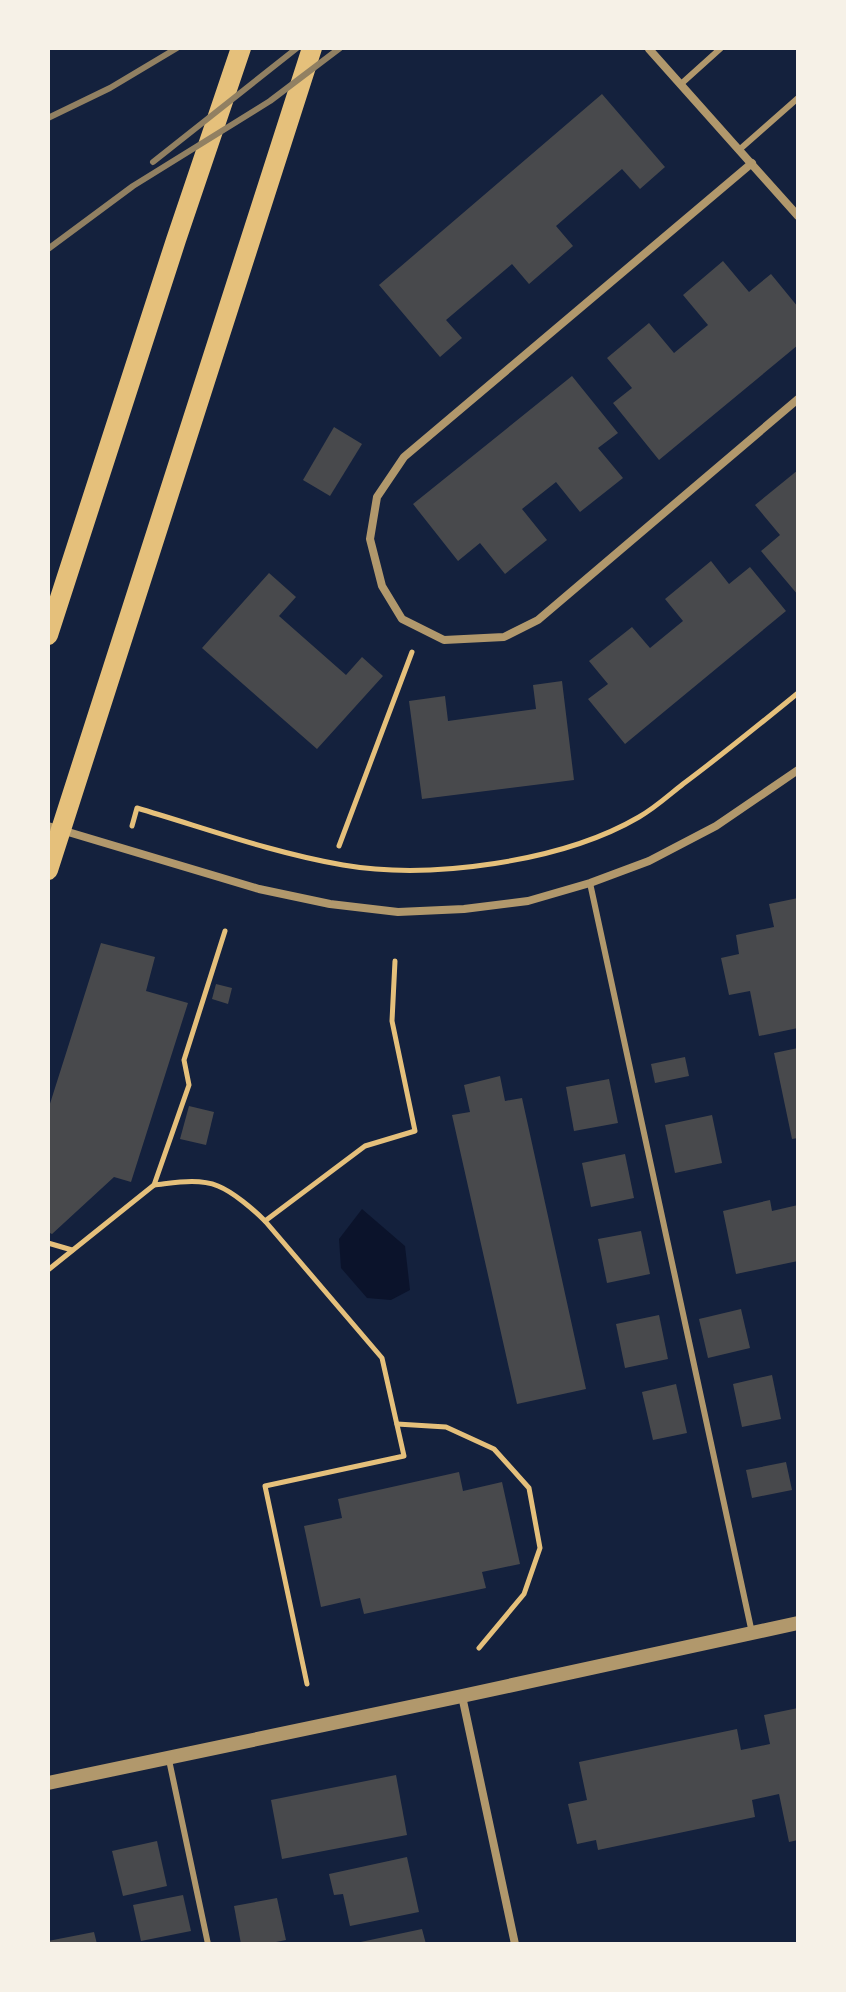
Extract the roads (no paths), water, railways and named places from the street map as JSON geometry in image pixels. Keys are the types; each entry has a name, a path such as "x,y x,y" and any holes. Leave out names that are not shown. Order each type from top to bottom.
{"main road":[{"path":"48,635 241,48"},
{"path":"48,870 54,828 312,48"}],"street":[{"path":"649,49 796,211"},
{"path":"752,163 404,457 377,497 370,539 382,586 402,619 444,640 504,637 538,620 798,399"},
{"path":"54,828 259,889 330,904 398,912 464,909 528,901 649,861 716,826 798,770"},
{"path":"48,1783 798,1623"},
{"path":"462,1696 515,1944"}],"lane":[{"path":"681,84 721,48"},
{"path":"739,150 798,98"},
{"path":"590,883 752,1633"},
{"path":"169,1758 208,1944"}],"water":[{"path":"362,1209 405,1246 410,1290 391,1300 367,1298 341,1268 339,1239"}],"railway":[{"path":"48,118 110,88 177,48"},
{"path":"153,162 297,48"},
{"path":"48,249 133,186 270,101 340,48"}]}
